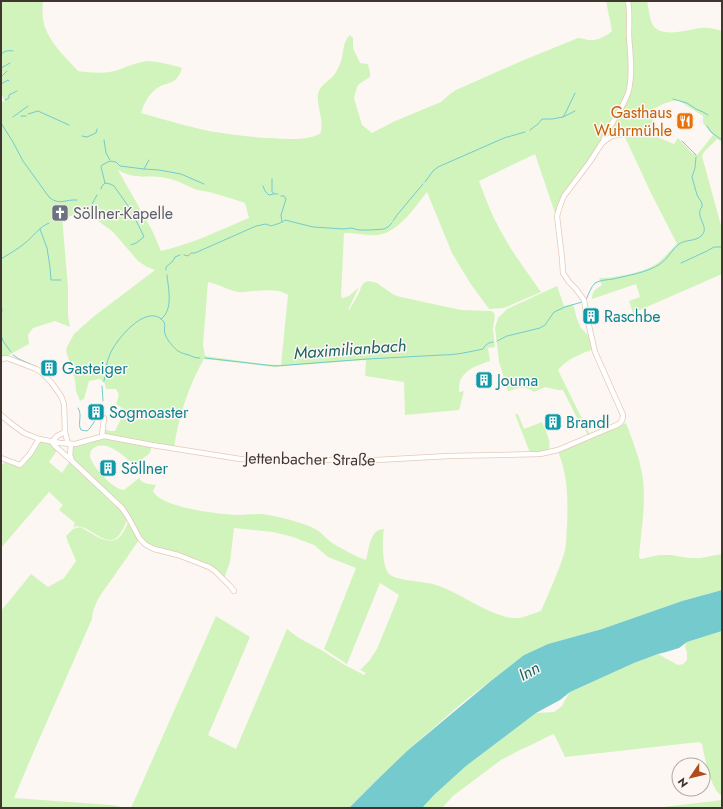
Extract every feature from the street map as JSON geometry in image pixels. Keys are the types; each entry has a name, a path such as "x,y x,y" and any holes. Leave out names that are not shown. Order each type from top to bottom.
{"street":[{"path":"602,143 622,104 630,84 631,61 628,1"},
{"path":"608,131 612,136"},
{"path":"602,143 612,136 629,133 660,132"},
{"name":"Jettenbacher Straße","path":"1,415 24,433 52,442 70,444 82,443 102,436 109,436 152,445 240,459 376,460 449,456 544,454 558,450 621,423 623,416 596,352 584,300 563,273 557,216 564,196 602,143"},
{"path":"1,359 7,358 36,369 41,372 58,391 63,400 65,409 66,432 70,444 70,455 72,461"},
{"path":"102,436 104,418"},
{"path":"66,432 57,436 52,442 54,445 122,508 140,539 146,545 154,549 178,554 209,567 234,591"},
{"path":"1,458 20,465 30,454 39,439"}],"green space":[{"path":"1,1 43,1 42,9 44,24 47,32 57,48 78,71 103,73 148,61 165,63 182,68 180,74 174,81 160,86 151,94 141,113 209,131 246,136 295,139 308,138 320,134 322,124 318,94 321,88 334,75 338,68 347,38 350,35 353,38 353,48 360,63 368,64 370,72 370,77 357,87 354,98 362,125 372,133 395,121 441,102 456,90 519,62 578,38 591,40 604,37 612,31 606,1 647,1 653,25 662,32 676,32 704,28 712,28 722,31 722,142 717,139 702,156 722,229 722,274 633,313 629,301 640,297 636,284 592,299 594,291 602,285 599,278 622,276 654,266 677,244 624,135 627,134 629,137 657,137 674,144 678,138 692,153 697,155 713,135 703,123 703,116 678,100 656,107 650,112 656,128 660,128 661,130 612,135 609,132 627,91 601,142 575,180 556,216 535,154 479,181 499,229 516,257 541,292 504,308 489,309 470,283 452,253 427,192 400,224 386,233 374,235 344,233 341,297 343,298 349,296 359,287 348,310 358,295 362,285 369,281 377,283 394,295 401,297 461,310 491,311 495,315 493,329 495,347 488,348 490,361 472,368 462,377 459,392 464,391 459,410 405,415 404,382 365,376 366,360 275,367 204,359 186,398 174,447 104,435 104,429 115,431 125,410 116,404 119,395 116,389 106,389 105,384 100,379 89,381 84,399 80,401 66,351 67,347 74,334 93,317 155,270 138,261 113,232 97,220 86,215 62,217 70,327 55,321 33,328 28,335 29,344 7,356 1,357 1,100 3,102 5,101 1,93","holes":["118,170 131,175 170,179 197,190 214,193 245,203 249,218 195,241 161,251 152,230","208,282 238,292 272,290 288,295 281,365 205,356 203,345"]},
{"path":"557,286 564,306 573,304 581,328 590,337 593,349 570,360 558,370 590,435 588,436 581,421 579,422 563,390 545,387 534,392 525,388 508,391 499,362 495,328 498,318 507,309"},
{"path":"515,414 518,414 524,429 542,422 550,444 548,451 530,453"},
{"path":"626,423 639,460 643,483 643,515 639,557 641,559 659,555 671,555 700,558 722,554 722,590 682,601 602,629 548,644 524,655 462,703 407,751 349,808 131,808 216,616 250,637 208,735 236,749 287,629 299,638 364,675 366,673 360,670 369,661 377,649 399,595 380,583 347,664 324,649 356,568 328,557 314,545 293,537 273,532 234,528 230,562 224,579 215,571 144,543 128,514 73,461 71,452 73,446 103,437 151,446 149,454 134,465 110,447 99,446 94,448 91,451 90,456 94,466 104,477 120,489 124,490 139,478 144,483 156,485 153,491 158,497 178,506 237,515 261,514 290,520 312,527 329,541 366,560 370,541 375,533 384,529 384,559 389,574 401,579 430,583 439,586 494,613 517,618 541,611 565,551 567,488 564,470 558,451"},
{"path":"39,441 48,442 58,449 49,462 62,473 70,461 122,509 127,519 120,534 115,539 104,539 85,528 79,526 73,527 75,523 59,510 63,505 49,492 1,548 1,466 7,460 22,466 31,455"},
{"path":"129,520 139,540 95,606 92,619 14,798 112,805 127,808 1,808 1,611 31,574 48,587 64,578 76,561 66,536 73,529 80,527 102,539 113,540 118,539 122,534"},
{"path":"722,631 722,796 714,787 711,780 711,757 704,757 702,744 699,742 565,757 553,734 501,760 453,796 442,808 422,808 466,766 536,713 554,712 562,706 570,692 634,663 658,654 678,665 683,664 687,660 685,645 687,642"},
{"path":"722,800 722,808 655,808"}],"water":[{"name":"Inn","path":"722,590 722,631 687,642 679,648 634,663 570,692 560,700 536,713 466,766 422,808 349,808 407,751 524,655 548,644 602,629 682,601"}],"waterway":[{"path":"1,54 7,51 13,51"},
{"path":"1,68 10,63"},
{"path":"1,77 7,71"},
{"path":"1,84 8,80 9,81"},
{"path":"5,100 9,98 9,95 17,91"},
{"path":"530,130 542,119 563,117 575,93"},
{"path":"673,99 687,103 708,115"},
{"path":"13,117 28,106"},
{"path":"28,114 38,111 69,125"},
{"path":"563,117 575,111"},
{"path":"21,116 26,116"},
{"path":"1,123 23,161 49,197 59,202 77,200"},
{"path":"707,126 711,132 722,140"},
{"path":"82,136 87,137 96,133 97,129"},
{"path":"425,182 438,167 504,138 525,132"},
{"path":"104,140 106,153 110,160"},
{"name":"Maximilianbach","path":"682,141 696,155"},
{"name":"Maximilianbach","path":"586,300 595,283 631,275 655,267 663,262 679,244 685,241 697,239 702,235 704,232 700,214 702,203 697,195 692,177 696,157"},
{"path":"144,169 149,160"},
{"path":"101,189 105,183 101,167 110,161 116,162 120,166 181,174 204,184"},
{"path":"272,179 272,192 278,194"},
{"path":"105,183 114,186 131,210"},
{"path":"393,221 423,184"},
{"path":"263,186 269,195 274,194"},
{"path":"90,208 97,195"},
{"path":"281,196 284,196 286,199 281,215 282,222"},
{"path":"131,245 144,237 133,214"},
{"path":"184,255 188,256 191,253 195,253 256,226 266,224 271,226 285,220 313,227 351,228 359,230 384,229 392,223"},
{"path":"1,259 28,241 42,227 49,223"},
{"path":"40,229 47,248 51,280 61,280"},
{"path":"681,263 714,247 722,247"},
{"path":"166,270 166,267 175,257 180,255"},
{"path":"161,319 168,310 169,304 167,275"},
{"name":"Maximilianbach","path":"497,341 507,336 540,328 545,325 554,312 582,302"},
{"path":"1,304 1,316"},
{"name":"Maximilianbach","path":"104,381 108,360 113,348 131,327 146,317 153,316 162,320 165,324 166,336 174,348 182,353 200,358"},
{"path":"1,335 3,341 11,352"},
{"name":"Maximilianbach","path":"205,358 275,366 462,353 483,349 487,344 493,342"},
{"name":"Maximilianbach","path":"13,355 37,367"},
{"name":"Maximilianbach","path":"102,386 103,401"},
{"name":"Maximilianbach","path":"78,408 80,413 81,430 87,431 96,419"}],"place":[{"name":"Gasthaus Wuhrmühle","path":"685,121"},
{"name":"Söllner-Kapelle","path":"60,213"},
{"name":"Raschbe","path":"591,316"},
{"name":"Gasteiger","path":"49,368"},
{"name":"Jouma","path":"484,380"},
{"name":"Sogmoaster","path":"96,412"},
{"name":"Brandl","path":"553,422"},
{"name":"Söllner","path":"108,468"}]}
